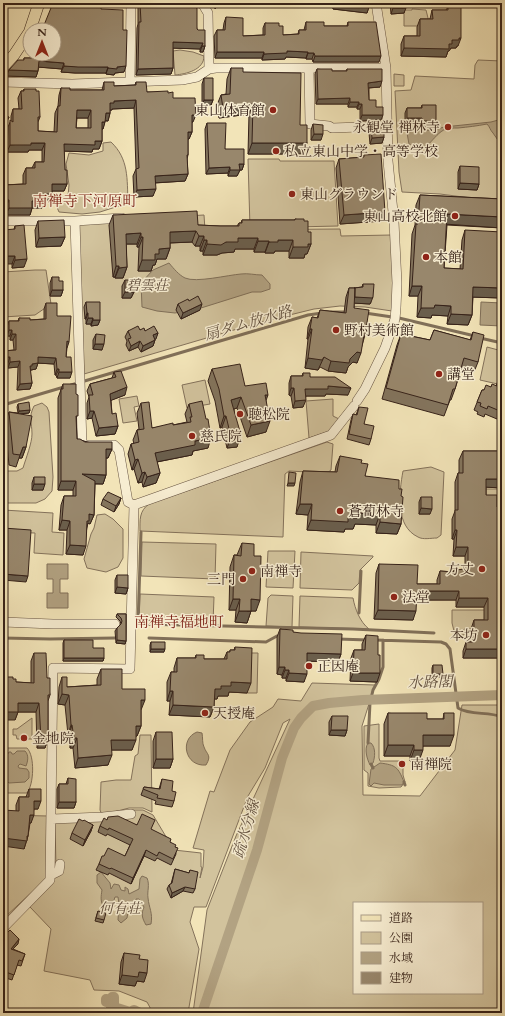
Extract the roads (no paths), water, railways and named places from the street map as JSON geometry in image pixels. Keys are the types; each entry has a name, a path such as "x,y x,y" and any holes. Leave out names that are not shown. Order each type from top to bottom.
{"main road":[{"path":"33,22 39,3"},
{"path":"3,67 14,55 22,42"}],"street":[{"path":"130,83 131,3"},
{"path":"202,3 208,13 209,69"},
{"path":"75,221 82,445 114,444 119,450 128,502 134,505 331,435 356,404 365,389 385,348 396,318 397,283 394,222 388,162 386,68 376,3"},
{"path":"309,68 310,124 329,126 332,128 388,126"},
{"path":"3,82 72,84 130,83 197,78 209,69 386,68"},
{"path":"3,221 75,221 129,218"},
{"path":"3,928 50,880 51,875 53,668 130,669 128,624 134,505"},
{"path":"3,622 47,624 116,624"},
{"path":"52,820 131,814"},
{"path":"51,875 59,871 60,864"}],"water":[{"path":"502,119 502,149 487,124 446,129 437,135 425,147 415,148 409,144 407,133 412,131 434,130 444,127 491,122"},
{"path":"169,263 185,278 197,280 244,274 262,275 270,284 270,289 261,292 252,292 201,308 175,313 157,311 142,307 141,283 153,270"},
{"path":"481,302 502,303 502,326 480,325"},
{"path":"47,564 68,564 68,579 60,579 60,593 68,593 68,608 47,608 47,593 53,593 53,579 47,579"},
{"path":"197,732 202,733 203,745 208,755 209,759 206,765 193,762 187,752 186,746 188,740"},
{"path":"368,743 373,745 375,753 373,763 370,765 366,751"},
{"path":"17,751 25,751 28,756 26,766 20,764 18,766 19,768 27,769 29,772 29,778 25,782 9,783 3,778 3,766 7,763 6,757 9,752 14,754"},
{"path":"380,763 393,766 398,770 404,782 402,785 384,785 374,783 371,786 369,784 371,769"},
{"path":"101,872 110,883 111,889 114,884 119,885 121,890 125,891 125,887 128,889 129,894 139,889 140,879 142,876 147,878 148,898 152,917 151,924 146,925 145,923 142,914 144,907 139,899 136,899 134,911 128,912 127,918 121,923 118,920 118,897 115,897 112,906 104,907 101,901 102,890 97,883 97,875"}],"waterway":[{"name":"扇ダム放水路","path":"331,312 348,312"},
{"name":"扇ダム放水路","path":"71,385 308,315 322,313"},
{"name":"扇ダム放水路","path":"365,313 399,318 475,336"},
{"name":"扇ダム放水路","path":"480,338 502,343"},
{"name":"扇ダム放水路","path":"3,405 64,387"},
{"path":"141,532 138,624 353,629 434,633"},
{"path":"359,613 361,571"},
{"path":"149,638 266,642 280,636"},
{"path":"3,638 115,638"},
{"path":"338,639 368,640"},
{"name":"水路閣","path":"375,640 441,642 446,644 450,649 458,708 468,712 491,714 502,717"},
{"path":"368,743 370,703 373,690 383,667 383,640"},
{"name":"疏水分線","path":"202,1013 257,850 282,758 294,728 301,718 313,706 329,703 363,700 502,695"},
{"path":"371,764 373,768"},
{"path":"129,1013 111,1008 111,1002 106,1002 106,999 112,1000 112,997 114,997 114,1007 130,1012 134,1010 140,1013"}],"place":[{"name":"東山体育館","path":"273,110"},
{"name":"永観堂 禅林寺","path":"448,127"},
{"name":"私立東山中学・高等学校","path":"276,151"},
{"name":"東山グラウンド","path":"292,194"},
{"name":"東山高校北館","path":"455,216"},
{"name":"本館","path":"426,257"},
{"name":"野村美術館","path":"336,330"},
{"name":"講堂","path":"439,374"},
{"name":"聴松院","path":"240,414"},
{"name":"慈氏院","path":"192,436"},
{"name":"蒼蔔林寺","path":"340,511"},
{"name":"方丈","path":"482,569"},
{"name":"南禅寺","path":"252,571"},
{"name":"三門","path":"243,579"},
{"name":"法堂","path":"394,597"},
{"name":"本坊","path":"486,635"},
{"name":"正因庵","path":"309,666"},
{"name":"天授庵","path":"205,713"},
{"name":"金地院","path":"24,738"},
{"name":"南禅院","path":"402,764"}],"district":[{"name":"南禅寺下河原町","path":"85,201"},
{"name":"南禅寺福地町","path":"179,622"}],"park label":[{"name":"碧雲荘","path":"147,285"},
{"name":"何有荘","path":"120,908"}]}
